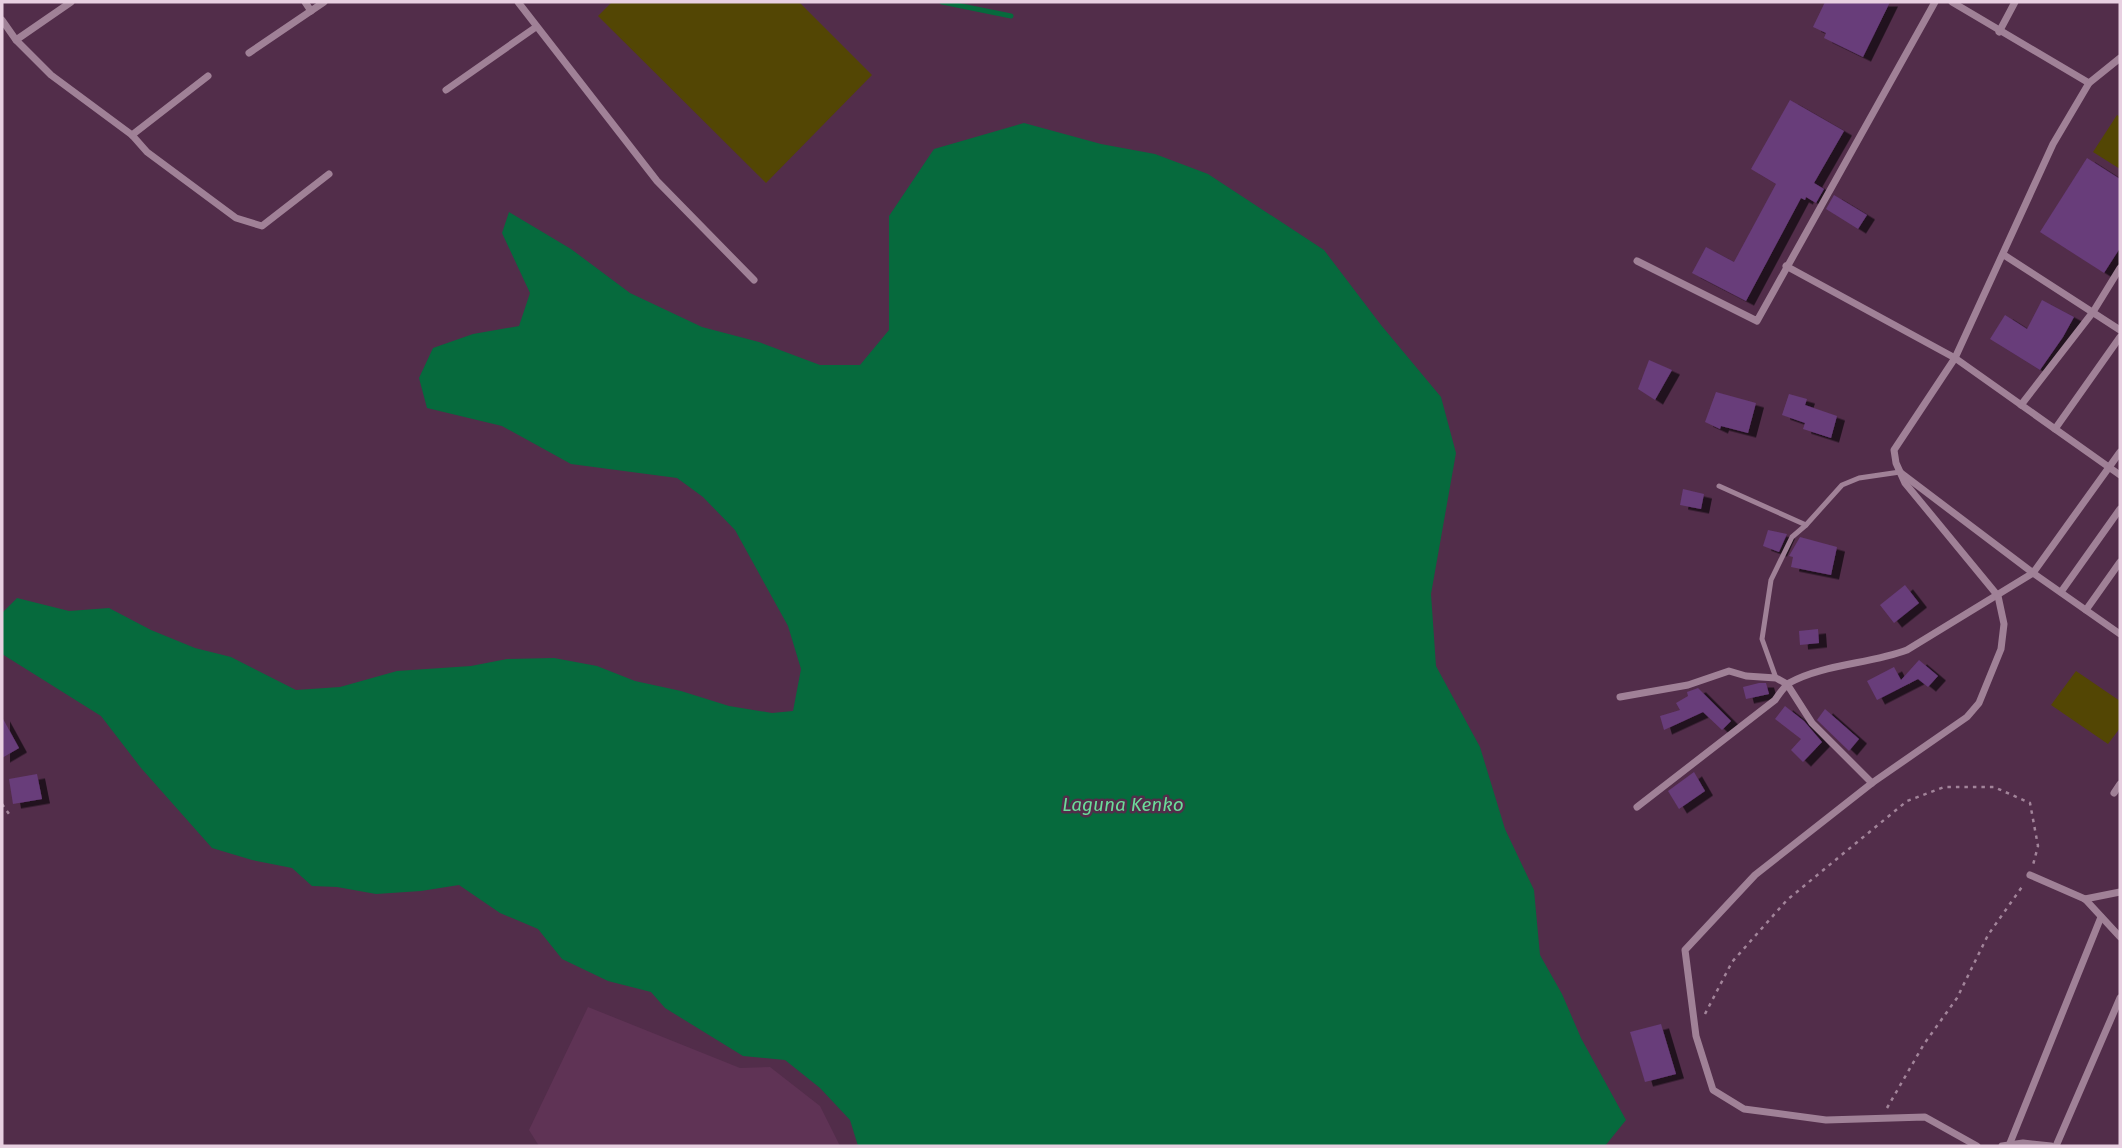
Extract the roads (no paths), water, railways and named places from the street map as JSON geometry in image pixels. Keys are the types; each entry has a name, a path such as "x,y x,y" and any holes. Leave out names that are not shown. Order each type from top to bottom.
{"street":[{"path":"16,40 71,2"},
{"path":"305,2 311,11"},
{"path":"249,53 324,2"},
{"path":"518,2 657,181 754,280"},
{"path":"1637,261 1757,321 1935,2"},
{"path":"1952,2 2089,83"},
{"path":"1999,32 2015,2"},
{"path":"2,20 16,40 51,75 132,135 147,152 236,218 262,226 330,174"},
{"path":"446,90 536,27"},
{"path":"1977,1146 1926,1117 1882,1116 1826,1120 1744,1109 1713,1090 1696,1036 1685,950 1755,875 1872,783 1967,717 1979,703 2001,649 2004,624 1998,596 1905,483 1894,450 1955,358 2053,144 2089,83 2120,58"},
{"path":"132,135 208,76"},
{"path":"2004,255 2120,330"},
{"path":"1786,266 1955,358 2120,475"},
{"path":"2021,405 2093,312 2120,268"},
{"path":"2055,429 2120,337"},
{"path":"1637,807 1775,700 1787,684 1818,672 1888,657 1907,650 2033,573 2120,452"},
{"path":"1900,472 2033,573 2120,634"},
{"path":"2061,592 2120,509"},
{"path":"2086,610 2120,562"},
{"path":"1620,697 1688,685 1729,671 1746,676 1776,678 1787,684 1812,723 1872,783"},
{"path":"2114,793 2120,784"},
{"path":"2030,875 2085,900 2120,937"},
{"path":"2085,900 2120,892"},
{"path":"2101,917 2006,1145 2054,1146 2120,998"}],"lane":[{"path":"1776,678 1762,639 1771,580 1793,537 1842,485 1859,478 1900,472"},
{"path":"1719,486 1806,525"}],"water":[{"name":"Laguna Kenko","path":"1024,123 1101,144 1155,154 1208,174 1324,250 1381,325 1441,397 1456,453 1431,594 1436,666 1480,747 1505,829 1534,890 1540,955 1626,1120 1605,1146 858,1146 850,1120 820,1088 785,1060 743,1056 665,1008 651,992 608,981 562,959 538,929 500,913 459,885 376,894 337,887 312,886 292,868 212,848 141,768 101,716 2,654 2,613 17,598 69,611 109,608 151,630 195,648 231,657 296,690 340,687 397,671 471,666 507,659 554,658 597,666 635,681 681,691 729,706 772,713 793,711 801,669 788,626 735,530 703,497 677,478 571,464 502,426 427,408 419,378 433,348 473,334 519,326 530,293 502,233 509,212 571,249 630,293 702,327 759,342 820,365 860,365 889,330 889,216 934,149"}],"waterway":[{"path":"942,2 1011,16"}]}
